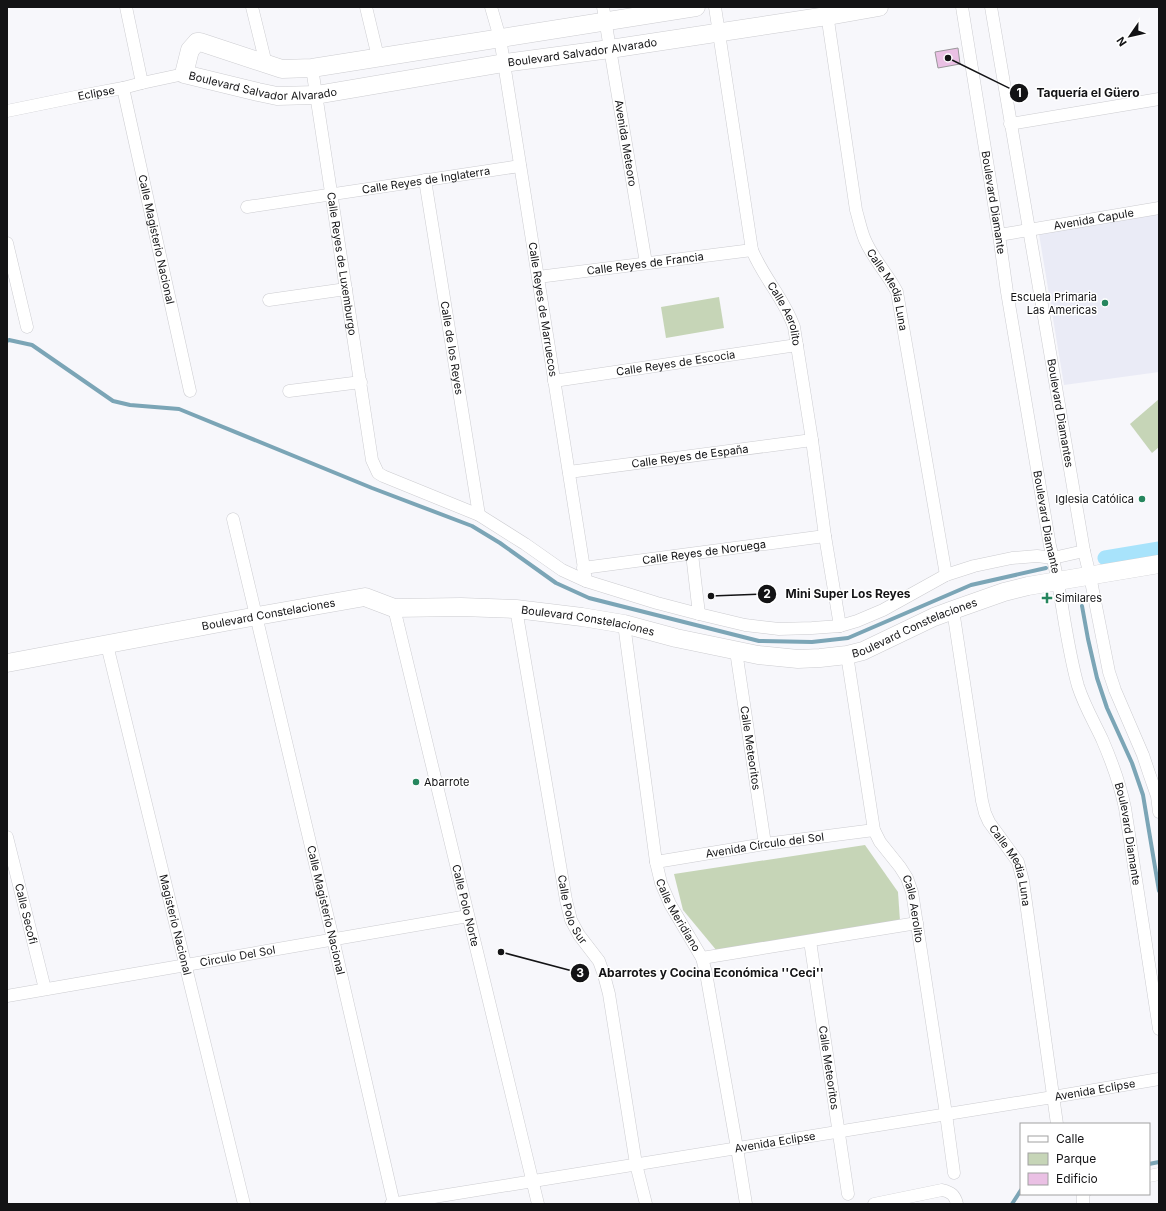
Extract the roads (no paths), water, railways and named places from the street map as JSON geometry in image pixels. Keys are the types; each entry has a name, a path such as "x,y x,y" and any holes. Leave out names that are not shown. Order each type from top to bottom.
{"street":[{"path":"126,7 142,83"},
{"path":"252,7 266,64"},
{"path":"366,7 378,57"},
{"name":"Calle Reyes de Marruecos","path":"491,7 500,38 586,581"},
{"name":"Boulevard Salvador Alvarado","path":"696,7 604,14 500,38 312,68 282,69 196,42 190,50 184,74 276,96 316,94 504,63 610,50 719,33 827,12 879,7"},
{"name":"Calle Aerolito","path":"715,7 752,250 759,265 781,298 794,327 840,626"},
{"name":"Boulevard Diamante","path":"962,7 1007,292 1067,638 1079,688 1113,767 1125,808 1159,1029"},
{"name":"Boulevard Diamantes","path":"990,7 1084,551 1109,672 1114,690 1147,767 1157,796 1159,812"},
{"name":"Calle Media Luna","path":"827,12 856,210 865,240 874,257 891,280 897,292 946,575"},
{"name":"Avenida Meteoro","path":"604,14 646,263"},
{"name":"Calle Reyes de Luxemburgo","path":"312,68 372,460 378,473 383,476 478,515"},
{"name":"Eclipse","path":"7,111 123,88 184,74"},
{"name":"Calle Magisterio Nacional","path":"123,88 190,391"},
{"path":"1010,124 1159,99"},
{"name":"Calle Reyes de Inglaterra","path":"247,207 520,166"},
{"name":"Calle de los Reyes","path":"425,180 478,515"},
{"name":"Avenida Capule","path":"999,235 1159,208"},
{"path":"7,243 27,327"},
{"name":"Calle Reyes de Francia","path":"538,276 752,250"},
{"path":"269,300 346,289"},
{"name":"Calle Reyes de Escocia","path":"554,381 797,345"},
{"path":"290,391 361,382"},
{"name":"Calle Reyes de España","path":"569,472 812,440"},
{"path":"478,515 525,544 562,570 586,581 657,603 699,614 745,625 779,629 840,626 857,621 884,610 946,575 974,566 1012,558 1037,556 1053,558 1084,551"},
{"name":"Calle Magisterio Nacional","path":"233,519 394,1204"},
{"name":"Calle Reyes de Noruega","path":"583,568 825,536"},
{"path":"692,554 699,614"},
{"name":"Boulevard Constelaciones","path":"7,663 365,597 394,608 461,607 516,609 624,624 676,638 758,655 798,659 847,655 863,652 934,617 1004,592 1057,581 1159,564"},
{"name":"Calle Polo Norte","path":"394,608 538,1204"},
{"name":"Calle Polo Sur","path":"516,609 566,900 571,920 579,935 599,961 604,975 636,1164 646,1204"},
{"name":"Calle Media Luna","path":"952,610 985,813 989,822 1018,862 1021,873 1057,1123"},
{"name":"Calle Meridiano","path":"624,624 656,862 662,884 670,904 702,958 706,973 746,1204"},
{"name":"Magisterio Nacional","path":"107,645 244,1204"},
{"name":"Calle Meteoritos","path":"736,651 765,844"},
{"name":"Calle Aerolito","path":"847,655 874,830 880,842 907,878 912,892 954,1173"},
{"name":"Avenida Círculo del Sol","path":"656,862 765,844 874,830"},
{"name":"Calle Secofi","path":"7,837 45,989"},
{"name":"Circulo Del Sol","path":"7,996 468,916"},
{"path":"702,958 917,923"},
{"name":"Calle Meteoritos","path":"810,941 848,1194"},
{"name":"Avenida Eclipse","path":"390,1204 1159,1079"},
{"path":"874,1204 942,1190 949,1191 954,1194 957,1204"}],"waterway":[{"path":"7,341 9,340 32,345 113,401 130,405 179,409 372,488 472,526 500,543 556,583 589,598 759,641 812,642 848,638 971,585 1046,568"},
{"path":"1105,558 1159,549"},
{"path":"1082,606 1097,678 1107,708 1132,763 1143,795 1159,891"},
{"path":"1150,1164 1159,1162"},
{"path":"1012,1204 1020,1192"}],"place":[{"name":"Taquería el Güero","path":"948,58"},
{"name":"Escuela Primaria Las Americas","path":"1105,303"},
{"name":"Iglesia Católica","path":"1142,499"},
{"name":"Mini Super Los Reyes","path":"711,596"},
{"name":"Similares","path":"1047,598"},
{"name":"Abarrote","path":"416,782"},
{"name":"Abarrotes y Cocina Económica ''Ceci''","path":"501,952"}]}
